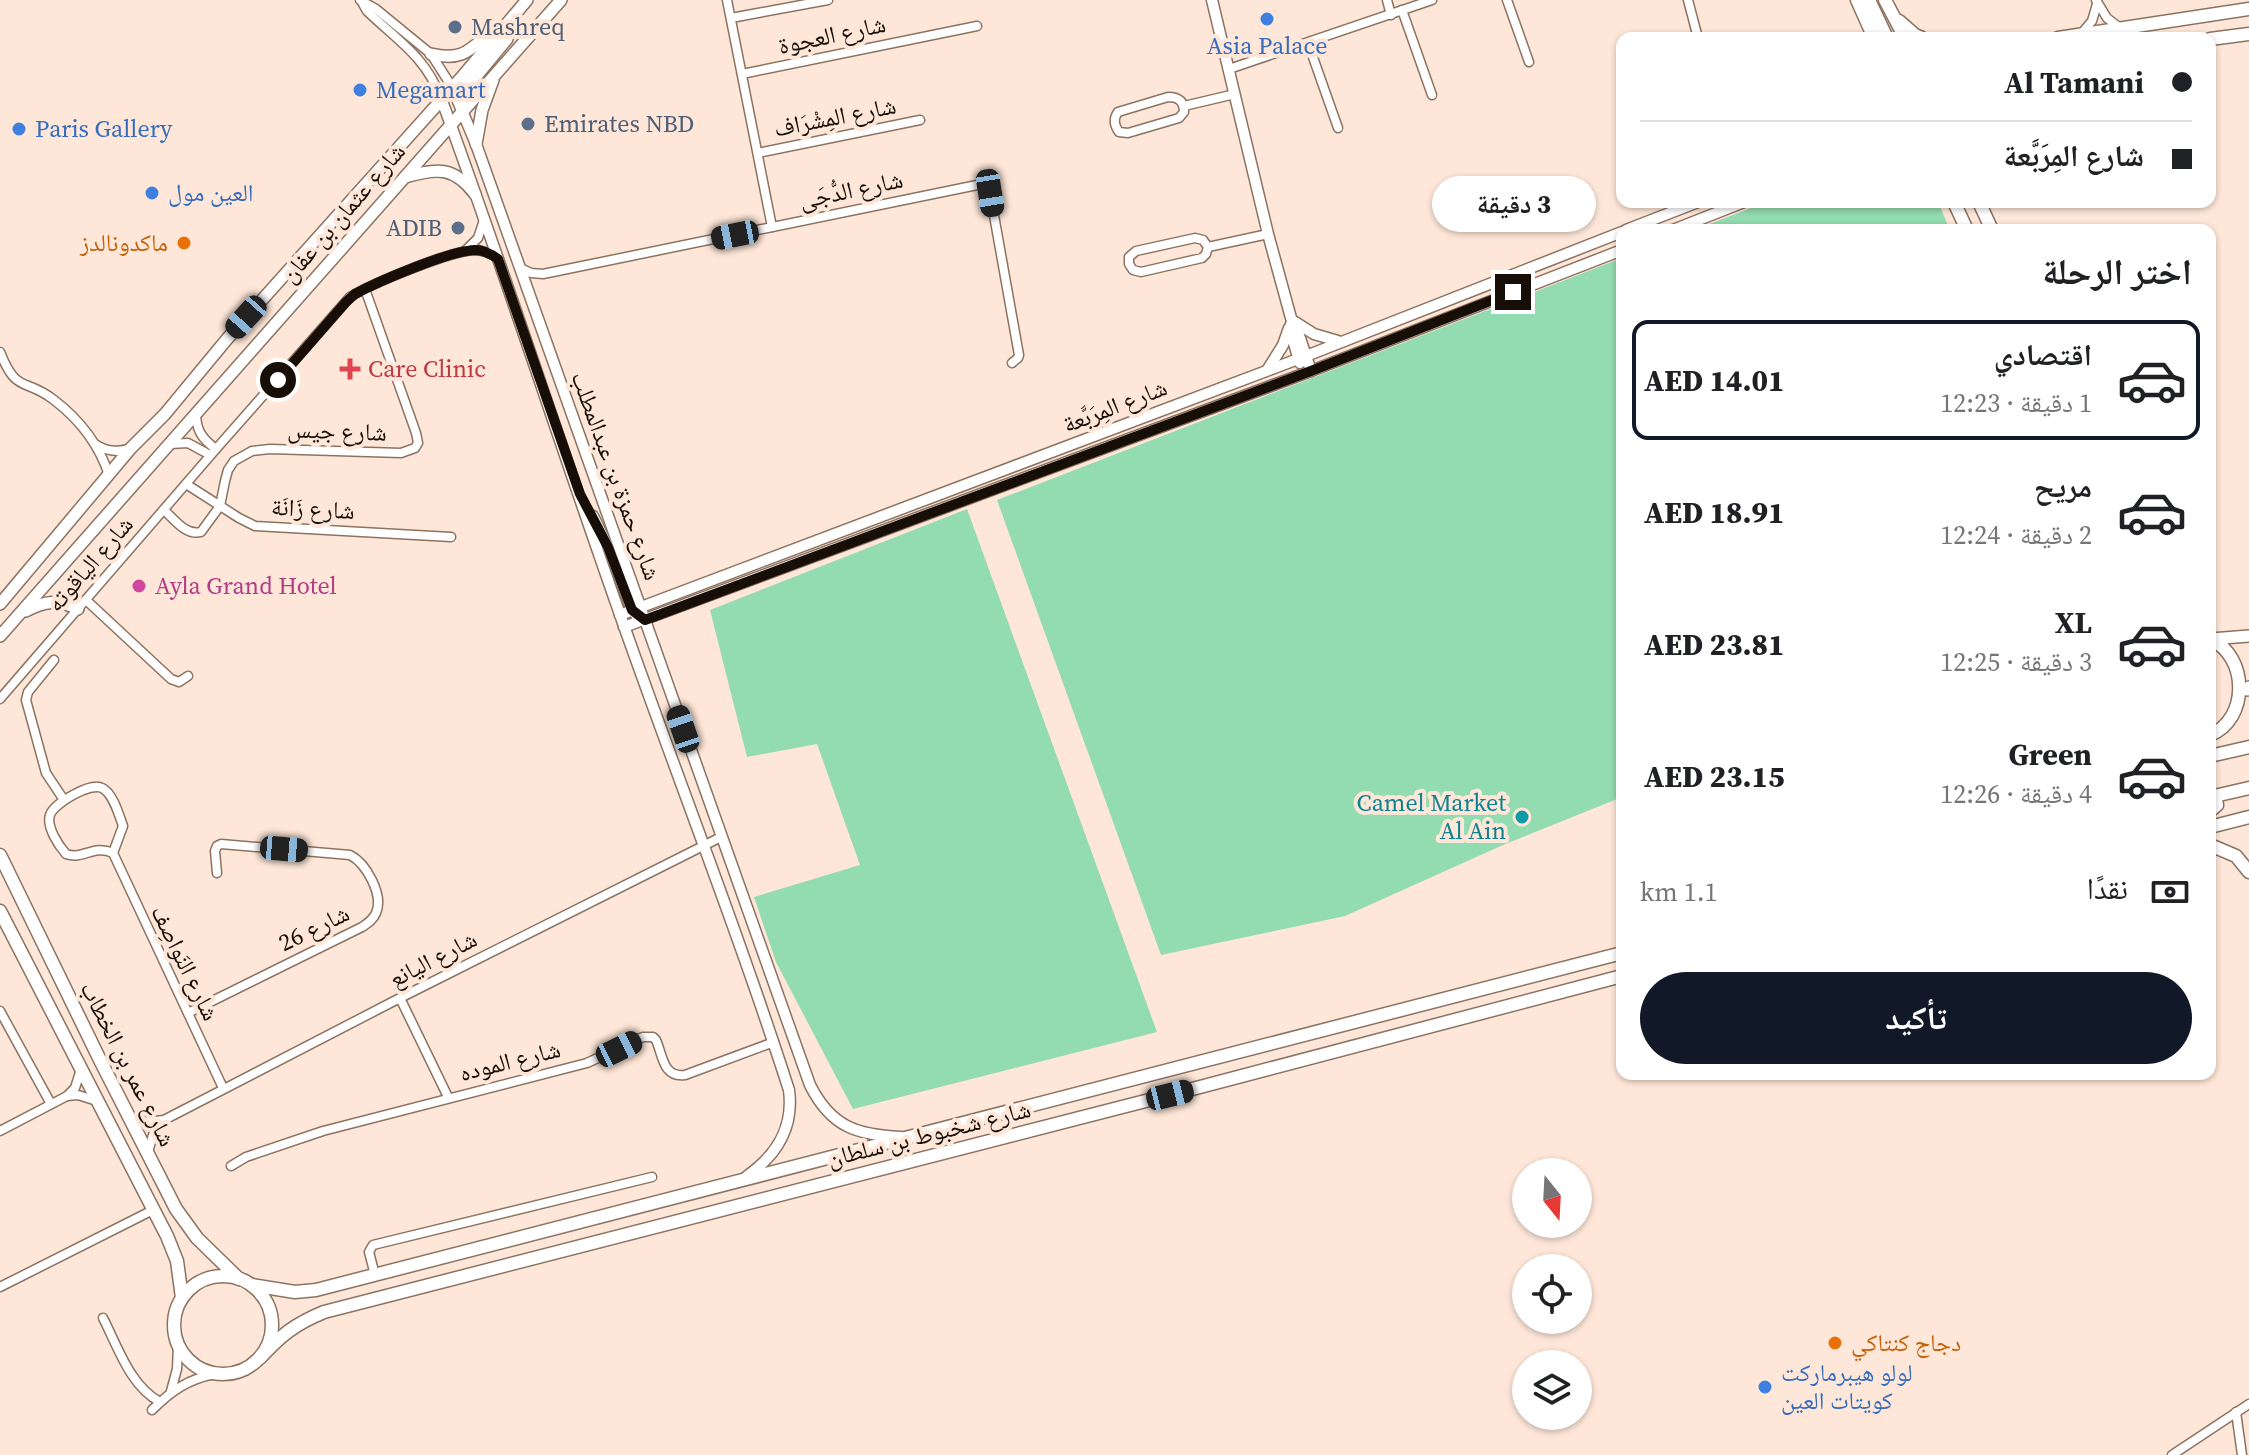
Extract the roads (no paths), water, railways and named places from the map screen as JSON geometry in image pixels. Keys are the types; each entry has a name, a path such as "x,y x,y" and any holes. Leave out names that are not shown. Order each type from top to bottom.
{"main road":[{"name":"شارع عثمان بن عفان","path":"0,604 131,448 165,414 227,339 527,0"},
{"name":"شارع عثمان بن عفان","path":"0,636 561,0"},
{"path":"1857,0 1871,32"},
{"path":"1869,0 1884,32"},
{"path":"1885,0 1902,32"},
{"path":"2094,32 2249,9"},
{"path":"431,54 449,57 463,54 513,16"},
{"path":"466,107 462,98 464,91 510,34 513,16"},
{"path":"1895,17 1912,32"},
{"path":"2216,38 2249,34"},
{"path":"476,144 482,110 497,72"},
{"path":"405,177 435,169 460,178 475,194"},
{"path":"18,615 52,602 82,604"},
{"path":"2216,639 2249,636"},
{"path":"2216,642 2226,646 2238,658 2245,673 2248,695 2239,715 2225,729 2216,733"},
{"path":"2216,755 2249,747"},
{"path":"2216,796 2249,788"},
{"path":"2216,825 2249,817"},
{"path":"2216,848 2236,856 2249,872"},
{"name":"شارع عمر بن الخطاب","path":"0,855 186,1224 239,1279"},
{"name":"شارع عمر بن الخطاب","path":"0,911 167,1236 177,1261 182,1298"},
{"name":"شارع شخبوط بن سلطان","path":"252,1285 295,1292 316,1290 1616,955"},
{"name":"شارع شخبوط بن سلطان","path":"260,1358 292,1327 324,1312 1126,1107 1616,978"},
{"path":"223,1276 252,1285 264,1296 271,1311 273,1328 269,1344 260,1358 232,1374 215,1374 200,1369 178,1345 174,1329 175,1313 182,1298 193,1286 223,1276"}],"street":[{"path":"727,0 772,227"},
{"path":"731,18 828,0"},
{"path":"1212,0 1291,318 1292,337 1307,372"},
{"path":"1387,0 1391,15"},
{"path":"1229,69 1432,0"},
{"path":"1507,0 1529,62"},
{"path":"1688,0 1696,32"},
{"path":"361,1 376,9 431,54 452,87"},
{"path":"361,1 367,11 421,60 435,81 441,98"},
{"path":"2096,2 2107,18 2121,28"},
{"path":"2083,32 2092,21 2096,2"},
{"path":"1402,10 1432,95"},
{"name":"شارع العجوة","path":"742,74 977,26"},
{"path":"1308,43 1338,128"},
{"name":"شارع حمزة بن عبدالمطلب","path":"452,87 466,107 476,144 637,608 645,620 810,1085 818,1100 843,1125 878,1136 907,1137"},
{"path":"1184,106 1235,94"},
{"path":"1168,97 1177,98 1184,106 1179,118 1128,133 1119,132 1115,123 1116,115 1122,110 1168,97"},
{"name":"شارع حمزة بن عبدالمطلب","path":"441,98 624,627 705,844 789,1090 790,1111 786,1128 771,1156 741,1180"},
{"name":"شارع المِشْرَاف","path":"758,153 920,120"},
{"name":"شارع الدُّجَى","path":"520,268 543,274 979,184 987,185 1018,352 1018,358 1012,363"},
{"name":"شارع المِرَبَّعة","path":"1642,224 1683,208"},
{"path":"1688,224 1729,208"},
{"path":"465,252 478,238 484,220"},
{"path":"1208,247 1268,234"},
{"name":"شارع المِرَبَّعة","path":"620,615 1302,357 1616,234"},
{"path":"1198,238 1208,247 1202,258 1156,269 1137,272 1129,264 1129,257 1136,251 1198,238"},
{"name":"شارع الياقوته","path":"0,699 346,302 365,289 465,252 482,251 498,259"},
{"name":"شارع المِرَبَّعة","path":"624,627 1307,372 1616,252"},
{"path":"530,294 534,283 543,274"},
{"name":"شارع جيس","path":"220,506 228,470 234,461 252,451 401,453 415,448 418,443 416,433 365,289"},
{"path":"1291,318 1314,334 1341,342"},
{"path":"1268,369 1283,345 1291,318"},
{"path":"0,352 11,377 54,400 73,416 95,444 110,476"},
{"path":"196,413 199,431 213,452"},
{"path":"169,444 188,443 213,452"},
{"path":"95,444 108,451 131,448"},
{"name":"شارع زَانَة","path":"186,484 255,526 451,537"},
{"path":"580,494 637,608"},
{"path":"164,510 188,532 196,534 220,506"},
{"path":"82,604 171,679 179,682 188,676"},
{"path":"54,660 28,692 26,700 46,773 64,800"},
{"path":"92,786 100,786 109,794 123,826 113,853 101,849 75,856 66,854 52,831 49,819 54,808 92,786"},
{"name":"شارع اليانع","path":"164,1120 721,837"},
{"name":"شارع 26","path":"188,1013 362,927 373,919 378,909 368,872 350,855 221,844 215,851 217,873"},
{"name":"شارع النَواصِف","path":"113,853 223,1088"},
{"path":"400,998 448,1097"},
{"path":"0,1011 51,1104"},
{"name":"شارع الموده","path":"231,1166 255,1154 323,1131 587,1063 648,1036 656,1040 666,1066 676,1076 774,1042"},
{"path":"0,1131 67,1096 75,1088 81,1069"},
{"path":"67,1096 78,1095 97,1101"},
{"path":"130,1117 147,1122 164,1120"},
{"path":"148,1152 153,1135 164,1120"},
{"path":"375,1275 369,1252 373,1245 652,1177"},
{"path":"0,1287 153,1210"},
{"path":"103,1318 143,1391 160,1402"},
{"path":"170,1392 177,1369 178,1345"},
{"path":"152,1410 170,1392 191,1380 215,1374"},
{"path":"2172,1455 2249,1404"},
{"path":"2236,1412 2242,1455"}],"place":[{"name":"Asia Palace","path":"1267,19"},
{"name":"Mashreq","path":"455,27"},
{"name":"Megamart","path":"360,90"},
{"name":"Emirates NBD","path":"528,124"},
{"name":"Paris Gallery","path":"19,129"},
{"name":"العين مول","path":"152,193"},
{"name":"ADIB","path":"458,228"},
{"name":"ماكدونالدز","path":"184,243"},
{"name":"Care Clinic","path":"350,369"},
{"name":"Ayla Grand Hotel","path":"139,586"},
{"name":"Camel Market Al Ain","path":"1522,817"},
{"name":"دجاج كنتاكي","path":"1835,1343"},
{"name":"لولو هيبرماركت كويتات العين","path":"1765,1387"}]}
